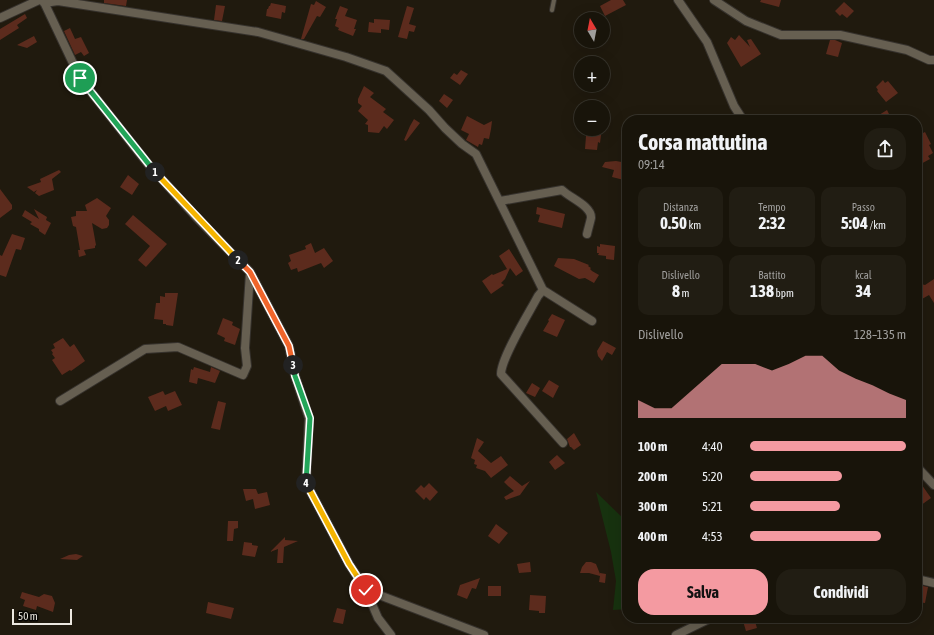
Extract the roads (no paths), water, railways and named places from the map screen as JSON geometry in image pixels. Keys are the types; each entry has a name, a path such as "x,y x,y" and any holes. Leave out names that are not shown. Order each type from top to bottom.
{"street":[{"path":"678,0 707,42 739,115"},
{"path":"714,0 746,21 781,35 840,35 907,50 929,60 934,60"},
{"path":"42,1 80,78 148,164 196,217 250,272 289,346 295,376 310,418 306,483 349,564 366,590 378,618 383,635"},
{"path":"0,18 42,1 58,1 258,32 346,57 386,72 430,110 445,128 462,144 476,154 543,290 592,321"},
{"path":"500,201 562,190 590,212 591,218 587,234"},
{"path":"60,401 146,349 178,347 243,375 247,366 245,348 250,272"},
{"path":"543,290 538,296 500,367 501,374 563,443"},
{"path":"922,472 934,485"},
{"path":"922,580 934,583"},
{"path":"366,590 484,635"},
{"path":"378,618 391,635"},
{"path":"676,635 701,623"}],"lane":[{"path":"552,10 554,0"}]}
